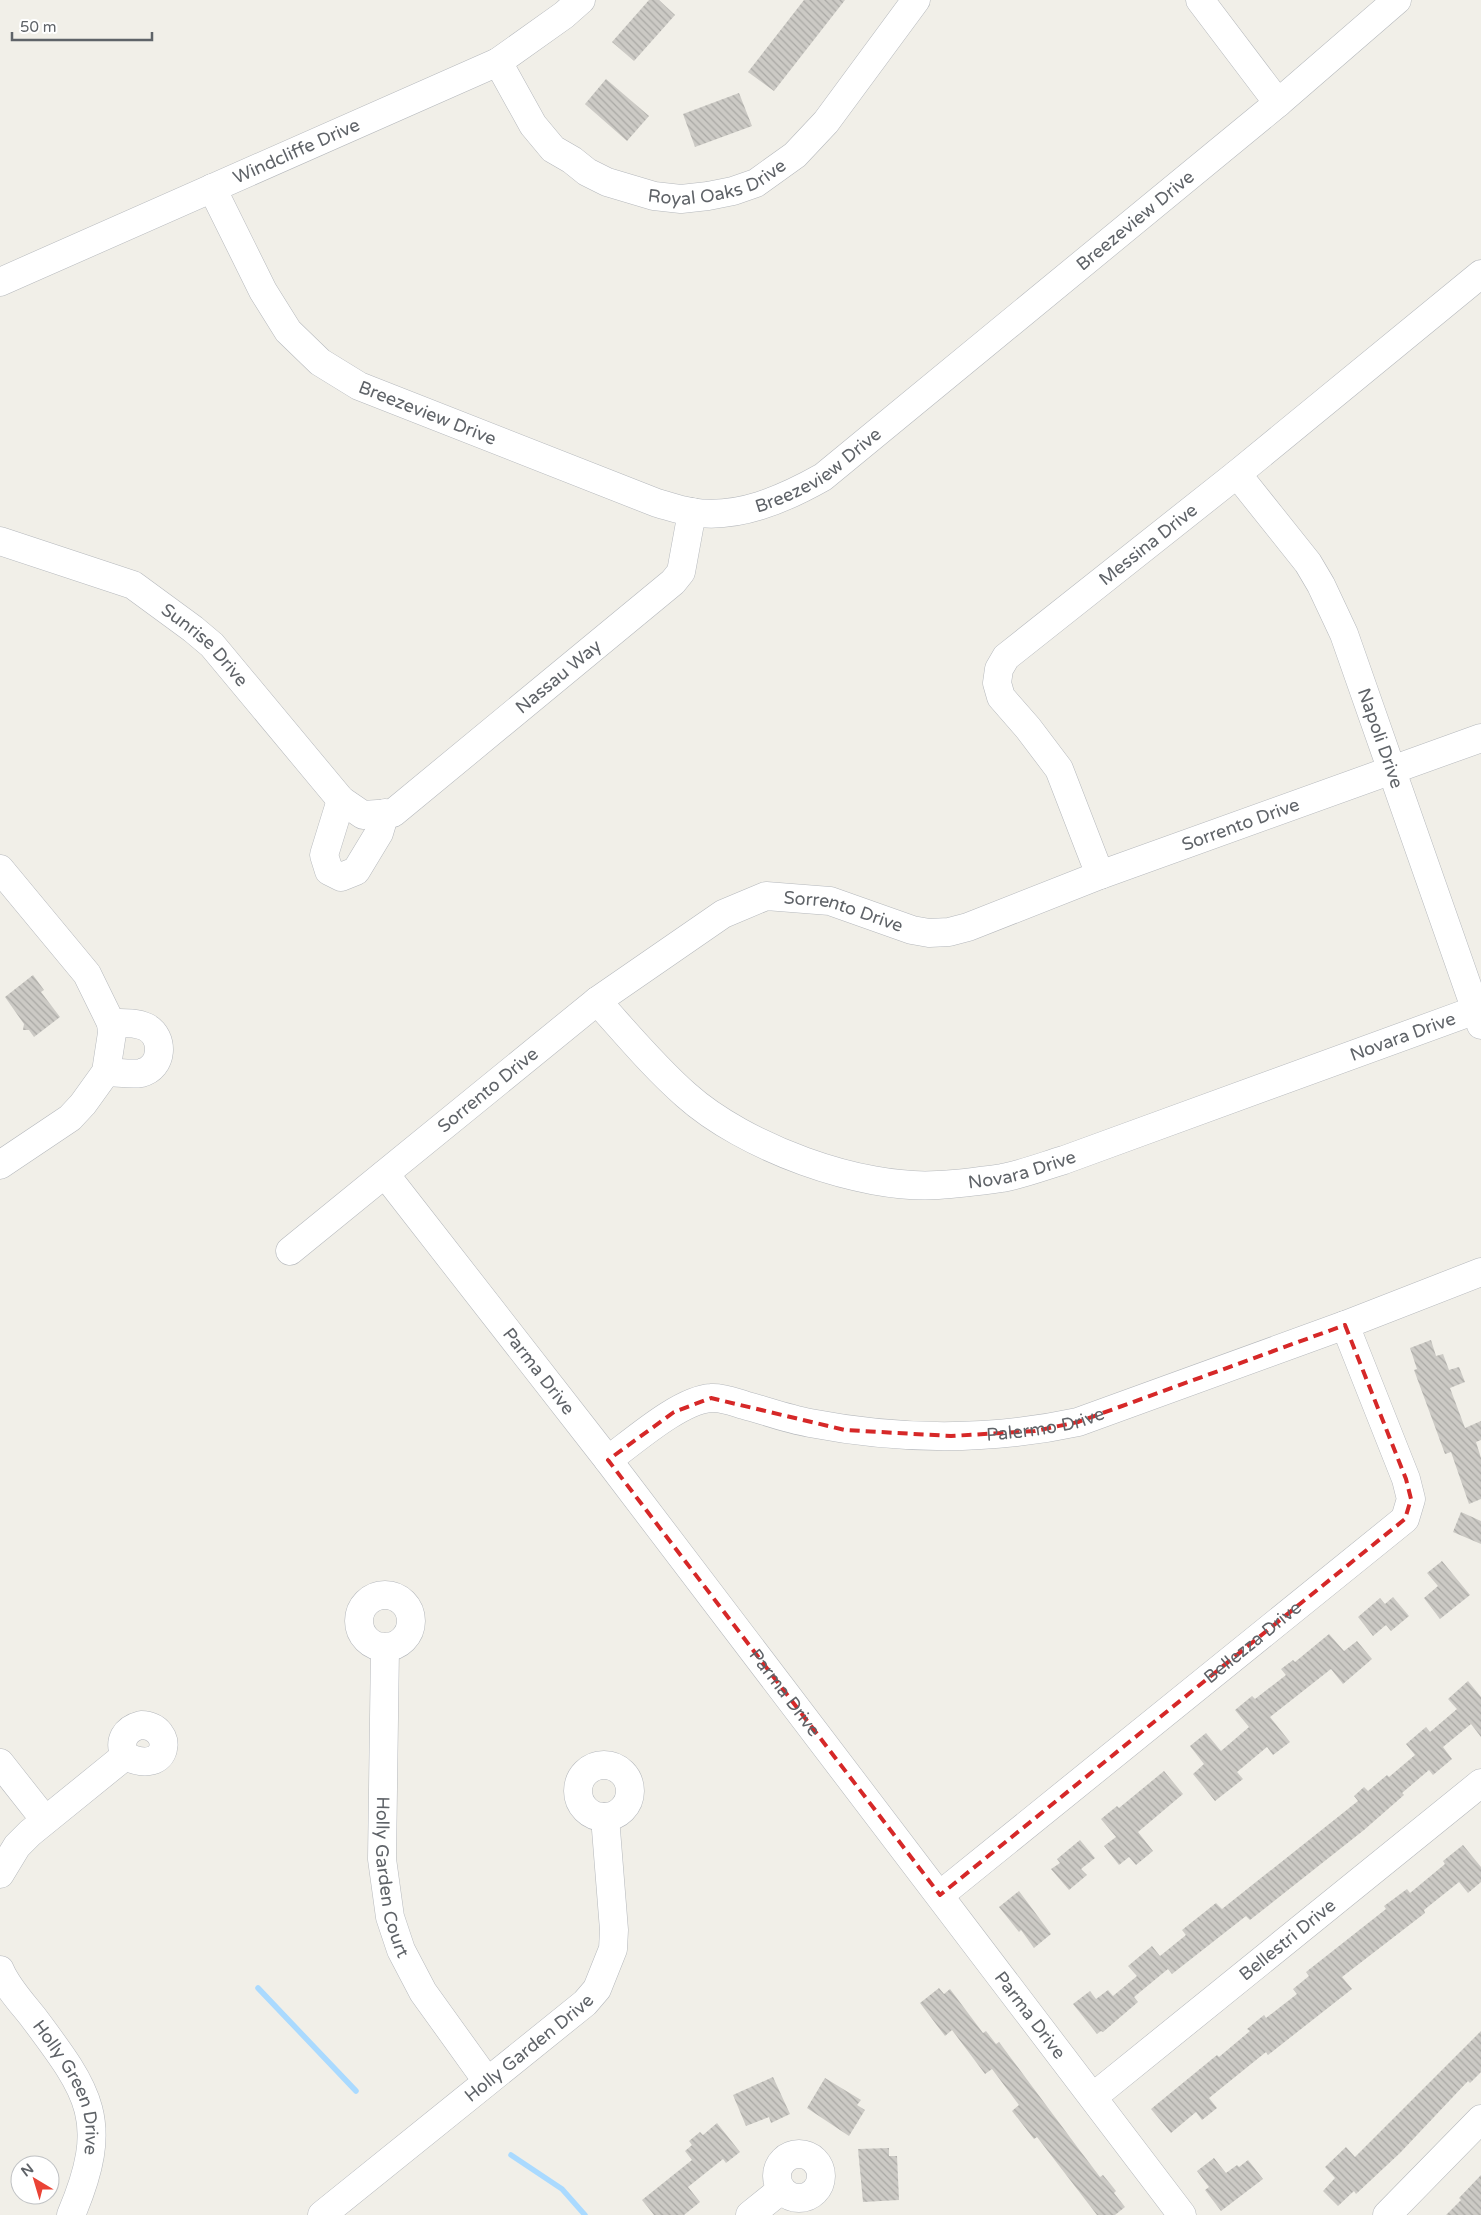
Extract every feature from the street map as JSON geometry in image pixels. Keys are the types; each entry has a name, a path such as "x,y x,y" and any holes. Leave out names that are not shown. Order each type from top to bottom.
{"street":[{"name":"Windcliffe Drive","path":"0,282 498,62 564,15 581,0"},
{"name":"Royal Oaks Drive","path":"498,62 533,125 553,149 572,160 587,172 607,182 654,196 681,199 708,196 733,191 756,183 795,155 826,122 916,0"},
{"path":"1200,0 1278,103"},
{"name":"Breezeview Drive","path":"212,188 263,291 288,331 320,362 358,386 657,504 692,512 744,510 788,495 823,477 1278,103 1396,0"},
{"name":"Messina Drive","path":"1100,875 1059,769 1028,728 1001,698 997,683 999,669 1006,657 1237,474 1481,274"},
{"name":"Napoli Drive","path":"1237,474 1308,564 1322,585 1344,634 1479,1014"},
{"name":"Nassau Way","path":"363,810 393,813 673,582 680,572 685,554 692,512"},
{"name":"Sunrise Drive","path":"0,541 133,585 193,629 212,645 363,810"},
{"name":"Sorrento Drive","path":"290,1251 597,1001 722,914 766,896 830,901 912,930 929,933 950,932 968,927 1100,875 1481,738"},
{"path":"0,870 87,974 111,1023 112,1033 106,1072 97,1087 70,1118 0,1164"},
{"name":"Novara Drive","path":"597,1001 658,1068 687,1096 744,1134 804,1161 836,1171 872,1180 921,1185 1003,1178 1064,1160 1479,1014"},
{"path":"106,1072 140,1073 147,1071 154,1065 160,1049 158,1040 148,1027 140,1024 111,1023"},
{"name":"Parma Drive","path":"385,1174 608,1460 1182,2215"},
{"name":"Palermo Drive","path":"608,1460 674,1412 687,1405 711,1398 726,1400 805,1422 846,1430 888,1434 951,1436 1035,1431 1078,1422 1345,1325 1481,1272"},
{"name":"Bellezza Drive","path":"940,1895 1405,1519 1410,1499 1406,1479 1345,1325"},
{"name":"Holly Garden Court","path":"385,1648 382,1859 390,1917 401,1950 422,1992 487,2081"},
{"path":"0,1874 17,1846 45,1820 125,1756"},
{"path":"0,1764 45,1820"},
{"name":"Bellestri Drive","path":"1093,2097 1481,1783"},
{"name":"Holly Garden Drive","path":"322,2215 585,2003 597,1989 606,1971 612,1950 614,1930 605,1817"},
{"name":"Holly Green Drive","path":"0,1970 68,2064 87,2101 92,2139 84,2181 70,2215"},
{"path":"1387,2215 1481,2119"},
{"path":"750,2215 781,2190"}],"highlighted area":[{"path":"1345,1325 1406,1479 1411,1499 1405,1519 940,1895 608,1460 674,1412 711,1398 845,1430 951,1436 1035,1431 1078,1422"}],"building":[{"path":"649,0 659,0 675,15 634,61 612,42"},
{"path":"804,0 845,0 774,91 748,72"},
{"path":"606,79 649,116 627,141 585,104"},
{"path":"739,93 752,126 695,147 683,114"},
{"path":"33,975 44,990 41,992 60,1017 34,1037 29,1030 23,1030 24,1024 5,997"},
{"path":"1431,1340 1436,1356 1443,1354 1449,1370 1459,1367 1465,1382 1450,1388 1465,1428 1481,1421 1481,1440 1476,1442 1481,1458 1481,1499 1469,1504 1451,1452 1445,1454 1414,1370 1417,1369 1410,1348"},
{"path":"1461,1512 1481,1521 1481,1544 1453,1532"},
{"path":"1442,1561 1470,1595 1440,1619 1424,1598 1438,1586 1427,1573"},
{"path":"1393,1597 1409,1616 1391,1631 1386,1625 1373,1636 1358,1617 1380,1598 1385,1604"},
{"path":"1329,1634 1344,1651 1357,1641 1372,1659 1343,1684 1331,1669 1270,1717 1290,1742 1273,1755 1267,1747 1237,1772 1243,1779 1215,1801 1193,1774 1204,1764 1190,1746 1206,1733 1221,1751 1249,1727 1235,1710 1252,1696 1255,1699 1286,1675 1281,1669 1293,1660 1295,1662"},
{"path":"1468,1681 1481,1697 1481,1737 1471,1724 1443,1747 1452,1759 1433,1775 1429,1770 1364,1830 1250,1920 1246,1916 1172,1974 1168,1969 1134,1997 1138,2002 1103,2032 1101,2031 1097,2034 1073,2004 1090,1991 1096,1999 1108,1990 1113,1996 1137,1976 1128,1966 1152,1946 1160,1956 1186,1935 1182,1930 1216,1903 1222,1909 1358,1801 1354,1796 1364,1787 1368,1791 1387,1775 1389,1777 1415,1755 1406,1744 1426,1727 1430,1732 1457,1709 1448,1699"},
{"path":"1164,1771 1183,1794 1138,1832 1153,1851 1136,1865 1129,1857 1119,1865 1104,1846 1116,1837 1101,1819 1117,1806 1119,1808"},
{"path":"1080,1840 1095,1858 1081,1869 1087,1875 1069,1890 1051,1869 1060,1863 1057,1859"},
{"path":"1463,1845 1481,1867 1481,1882 1468,1893 1459,1882 1424,1910 1425,1913 1342,1977 1352,1989 1268,2055 1266,2052 1209,2098 1217,2108 1202,2120 1196,2112 1171,2133 1151,2109 1217,2055 1219,2057 1250,2031 1247,2029 1264,2015 1266,2018 1297,1994 1293,1989 1309,1976 1306,1972 1386,1909 1384,1906 1407,1889 1410,1893 1445,1864 1443,1861"},
{"path":"1019,1891 1051,1934 1034,1948 1021,1930 1019,1932 999,1907"},
{"path":"939,1988 944,1994 950,1989 983,2033 986,2031 996,2044 999,2042 1100,2177 1103,2175 1116,2191 1114,2193 1125,2207 1115,2215 1097,2215 1037,2137 1034,2139 1012,2111 1019,2105 992,2069 985,2074 952,2030 945,2036 920,2003"},
{"path":"1481,2031 1481,2072 1470,2083 1468,2081 1400,2153 1356,2194 1354,2191 1338,2206 1323,2191 1335,2178 1325,2167 1346,2147 1355,2157"},
{"path":"773,2077 790,2114 771,2123 769,2117 746,2126 733,2095"},
{"path":"825,2078 861,2100 857,2105 865,2110 849,2136 807,2108"},
{"path":"717,2123 740,2152 726,2163 723,2159 688,2187 700,2202 684,2215 654,2215 642,2200 692,2160 685,2151 692,2145 689,2141 700,2132 703,2135"},
{"path":"889,2148 889,2156 897,2156 899,2200 863,2202 858,2149"},
{"path":"1214,2158 1226,2173 1248,2160 1263,2179 1221,2211 1205,2190 1209,2187 1197,2171"},
{"path":"1481,2175 1481,2215 1446,2215 1461,2200 1459,2198"}],"waterway":[{"path":"258,1988 356,2091"},
{"path":"511,2155 562,2189 585,2215"}]}
